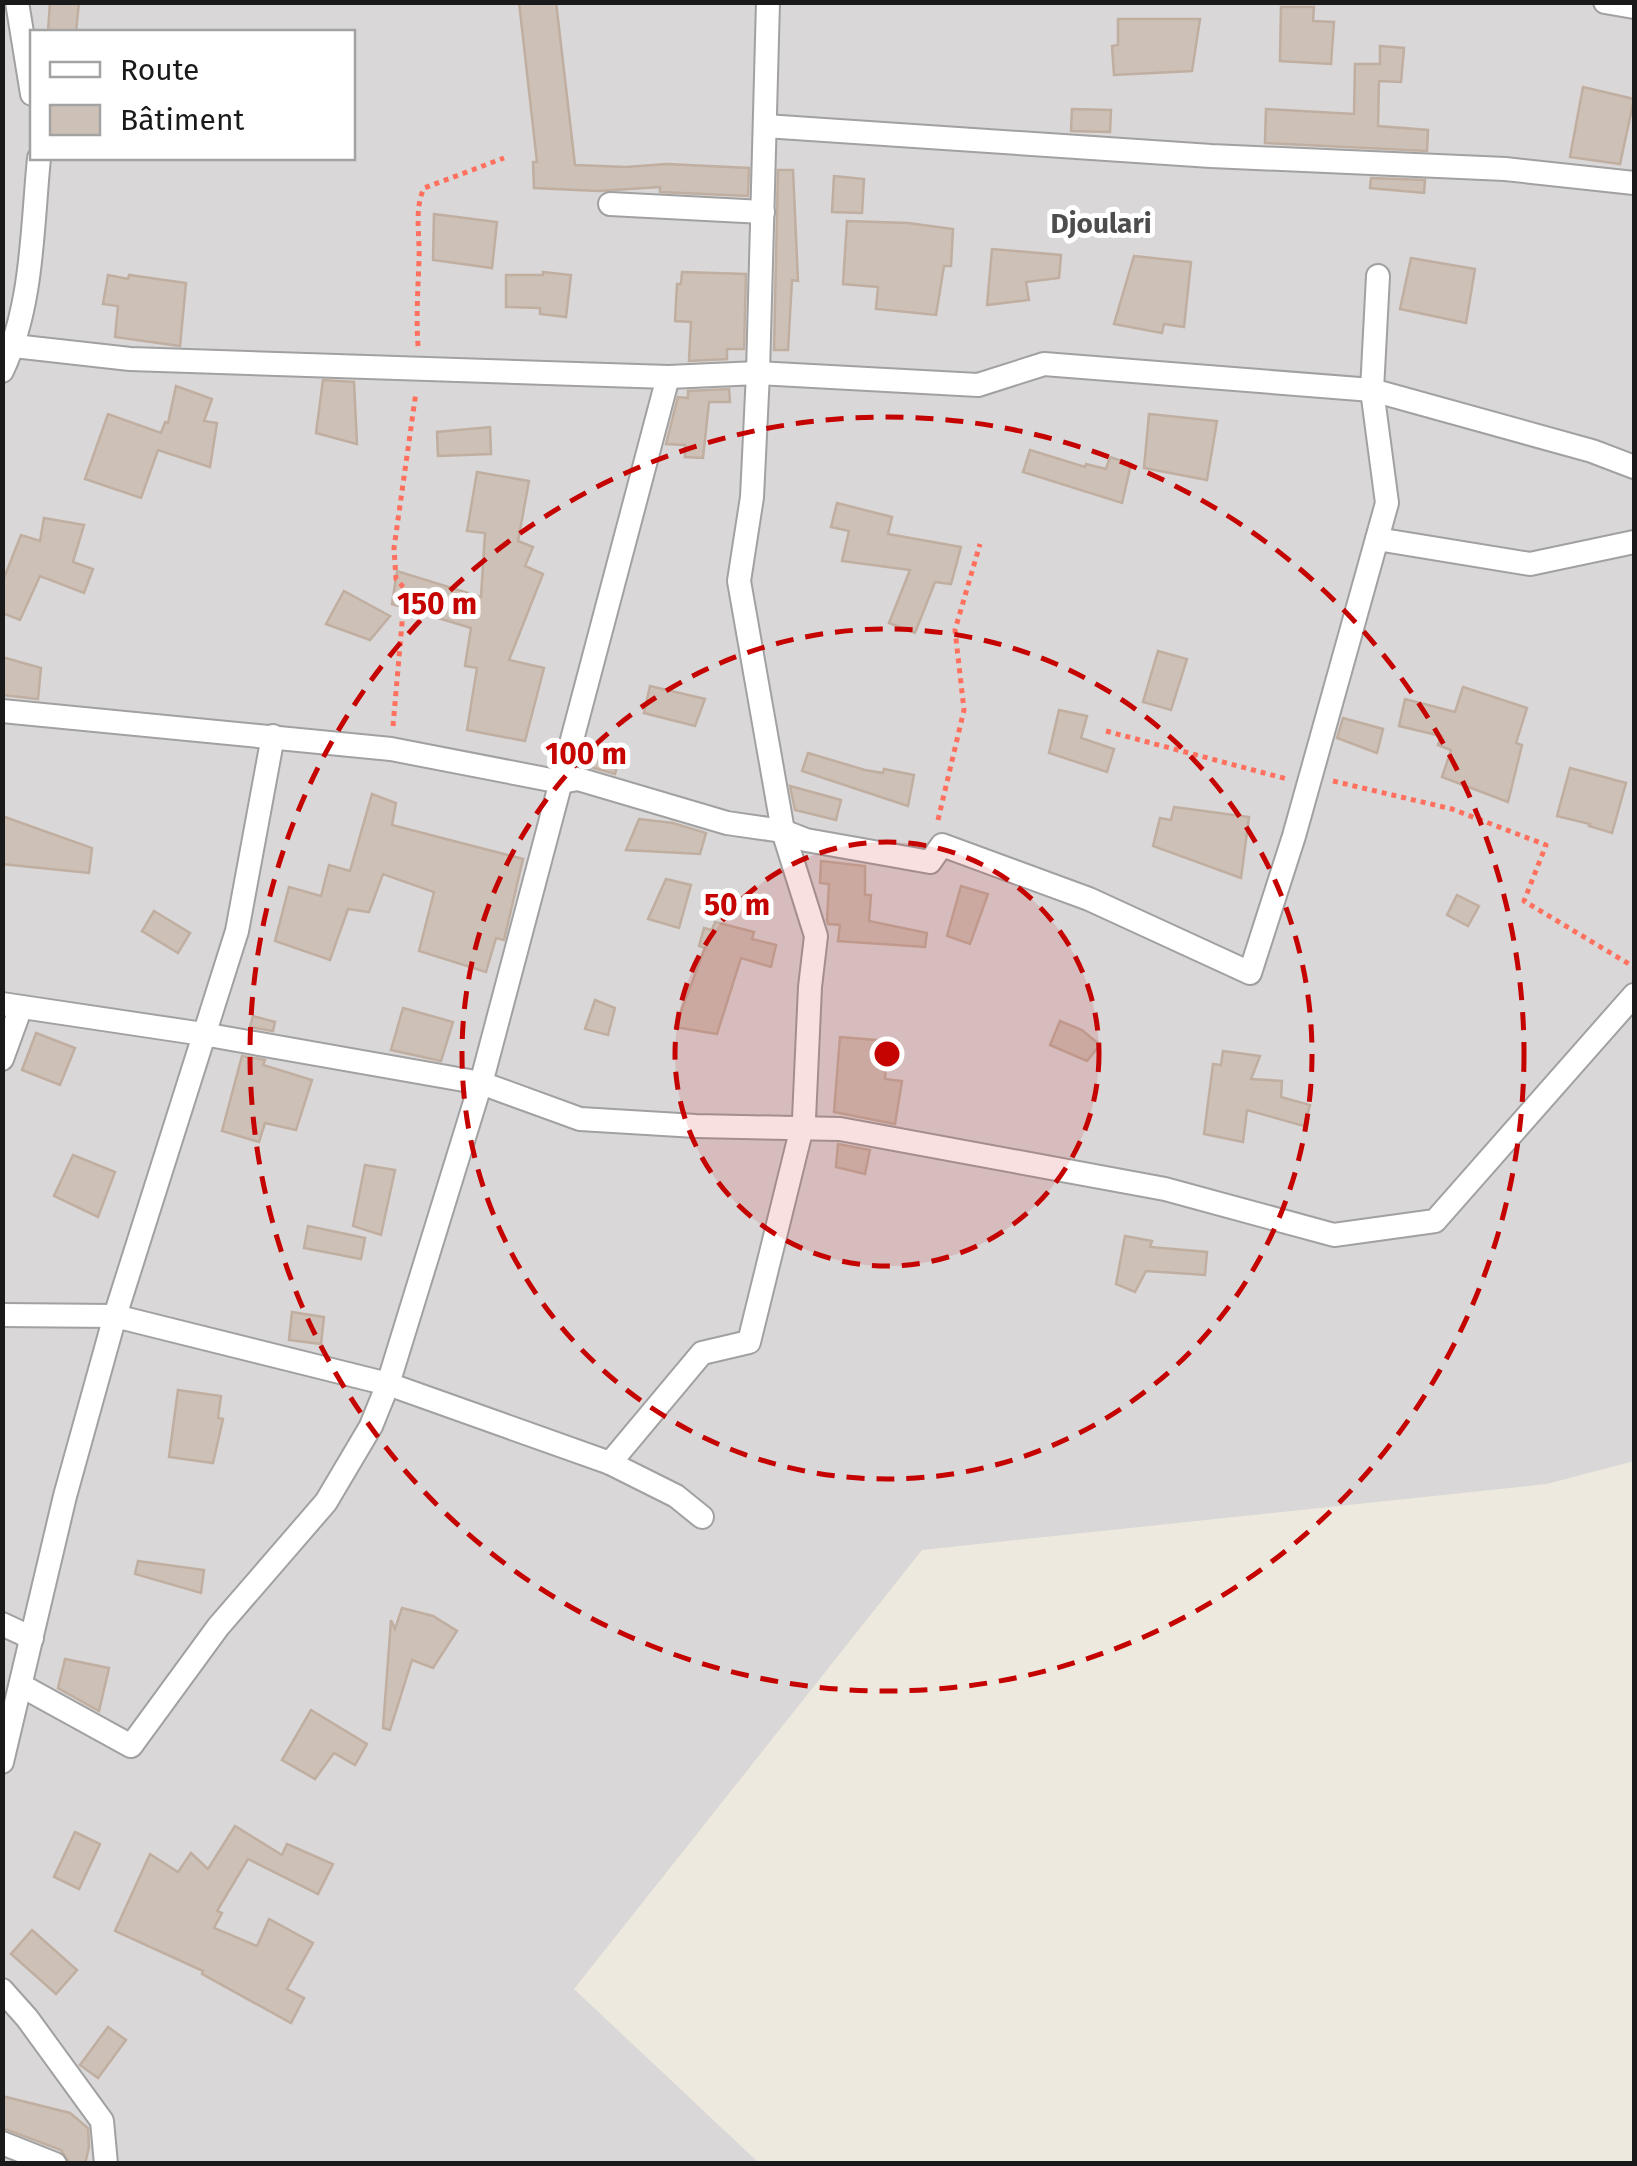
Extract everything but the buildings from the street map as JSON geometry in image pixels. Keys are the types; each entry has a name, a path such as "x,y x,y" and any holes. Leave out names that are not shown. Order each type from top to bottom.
{"street":[{"path":"17,2 30,82"},
{"path":"610,1463 702,1354 749,1342 801,1129 816,936 784,831 739,581 752,498 768,2"},
{"path":"1605,2 1634,7"},
{"path":"765,126 1211,156 1505,169 1634,183"},
{"path":"2,371 14,346 29,267 39,160"},
{"path":"610,204 763,212"},
{"path":"2,711 392,749 561,782 578,779 727,823 930,862 942,845 1089,899 1250,973 1311,777 1387,503 1372,390 1378,276"},
{"path":"14,346 130,360 668,377 758,373 978,384 1044,364 1372,390 1592,451 1634,468"},
{"path":"22,1686 130,1746 218,1627 326,1502 372,1426 481,1084 668,377"},
{"path":"1376,539 1530,564 1634,542"},
{"path":"2,1762 65,1496 115,1316 237,932 273,736"},
{"path":"2,1060 12,1006 203,1034 481,1084 580,1119 840,1129 1165,1189 1334,1235 1435,1220 1634,994"},
{"path":"2,1315 115,1316 388,1384 610,1463 676,1496 702,1517"},
{"path":"2,1624 32,1638"},
{"path":"2,1990 102,2121 106,2164"},
{"path":"2,2144 56,2164"}],"path":[{"path":"392,749 404,589 396,579 394,548 419,368 414,302 419,260 418,199 424,188 504,158"},
{"path":"930,862 946,780 962,728 963,684 955,630 980,544"},
{"path":"1106,730 1286,779 1311,777 1452,810 1546,845 1524,901 1634,968"}],"shaded area":[{"path":"3,3 1634,3 1634,1461 1547,1484 922,1550 574,1989 759,2163 3,2164"}],"district":[{"name":"Djoulari","path":"1101,223"}]}
